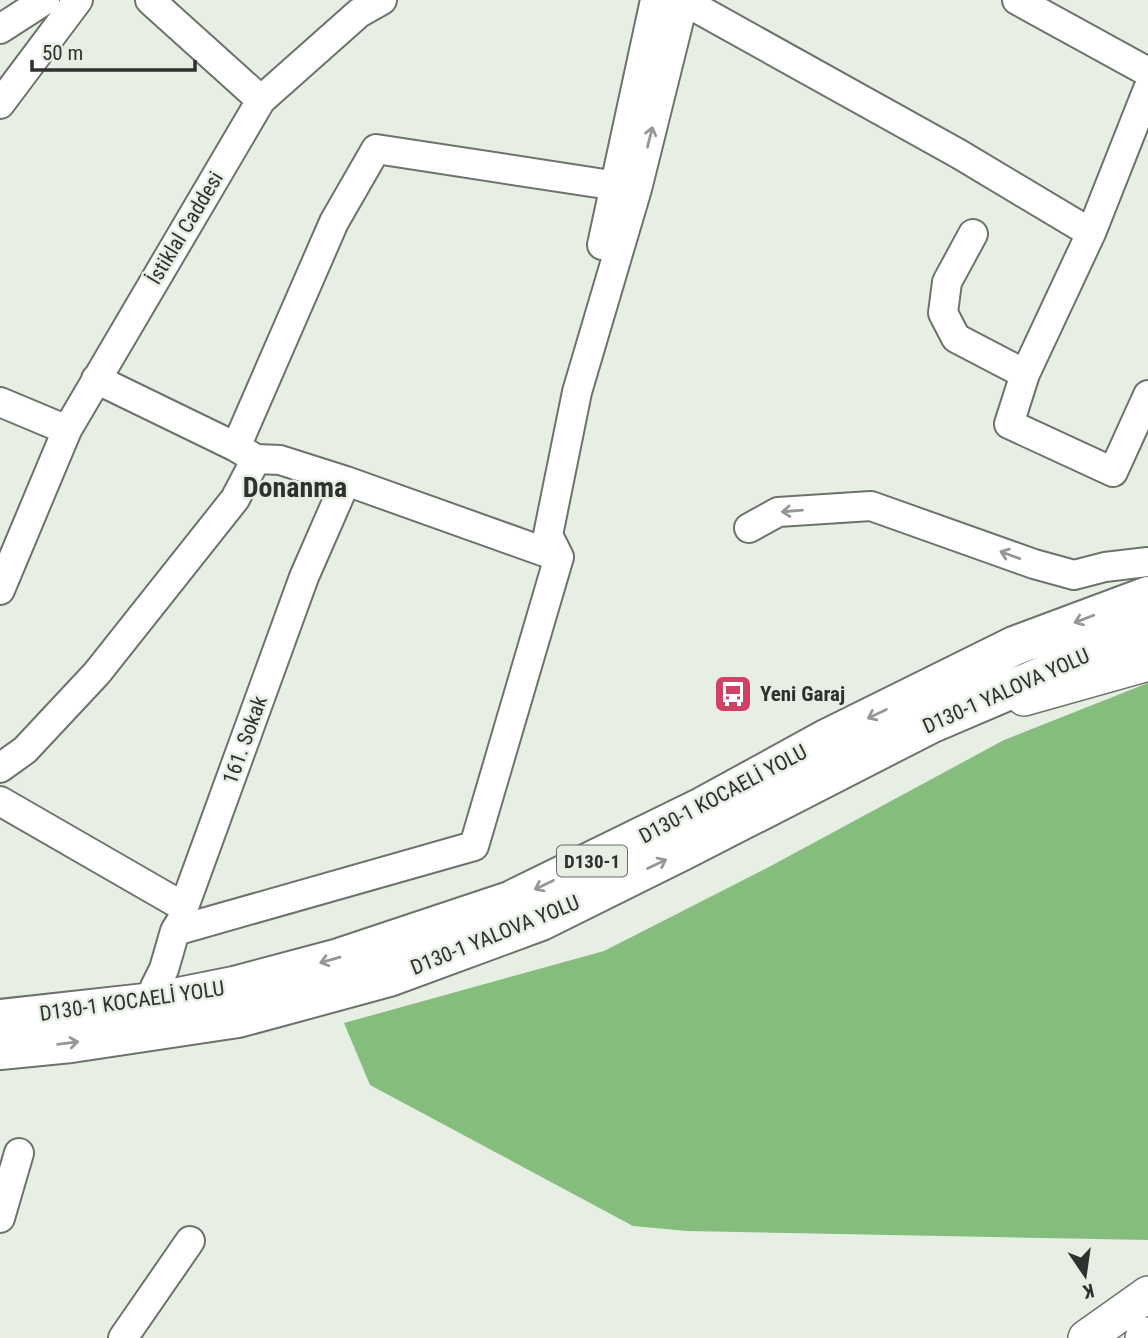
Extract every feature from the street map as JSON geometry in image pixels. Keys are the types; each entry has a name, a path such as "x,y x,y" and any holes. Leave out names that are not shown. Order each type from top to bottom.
{"highway":[{"name":"D130-1 KOCAELİ YOLU","path":"0,1019 154,1002 234,986 326,961 510,901 704,806 828,738 1014,646 1148,596"},
{"name":"D130-1 YALOVA YOLU","path":"0,1050 71,1043 239,1018 390,977 541,921 930,724 1148,631"}],"main road":[{"path":"930,724 1148,663"},
{"path":"1086,1338 1148,1294"},
{"path":"1143,1338 1148,1335"}],"street":[{"path":"0,29 45,0"},
{"path":"0,104 78,0"},
{"path":"150,0 261,100"},
{"name":"İstiklal Caddesi","path":"0,590 67,430 261,100 359,13 382,0"},
{"path":"627,187 655,0 684,1 959,154 1091,233"},
{"path":"1017,0 1148,72"},
{"path":"0,801 180,919 474,846 559,556 548,535 577,392 627,187 684,1"},
{"path":"1148,89 1091,233 1025,374 1009,424 1113,471 1148,395"},
{"path":"0,768 25,750 97,673 235,499 246,453 334,222 376,149 627,187"},
{"path":"973,234 947,282 943,313 957,338 1025,374"},
{"path":"96,379 246,453 280,460 346,481 559,556"},
{"path":"0,402 67,430"},
{"name":"161. Sokak","path":"154,1002 155,987 164,970 304,577 346,481"},
{"path":"749,528 778,512 871,506 1034,564 1074,575 1105,567 1148,562"},
{"path":"0,1218 19,1153"},
{"path":"123,1338 190,1241"}],"green space":[{"path":"1148,683 1148,1240 687,1231 633,1226 370,1085 344,1023 604,951 767,868 1004,740"}],"place":[{"name":"Yeni Garaj","path":"733,694"}],"district":[{"name":"Donanma","path":"295,487"}]}
